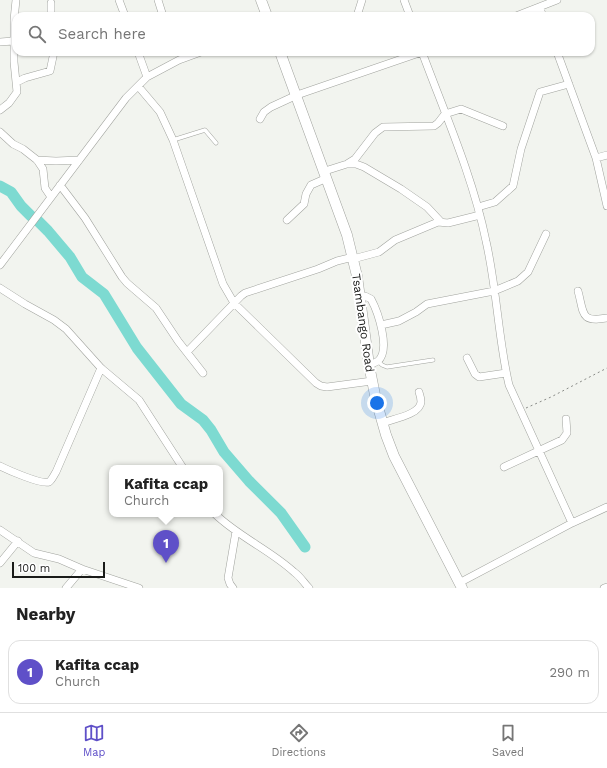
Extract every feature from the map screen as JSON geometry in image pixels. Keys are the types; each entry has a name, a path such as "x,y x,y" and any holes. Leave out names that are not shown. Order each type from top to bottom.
{"street":[{"path":"15,12 16,0"},
{"path":"119,0 124,12"},
{"path":"158,0 162,12"},
{"path":"261,0 266,12"},
{"path":"358,12 362,0"},
{"path":"404,0 408,12"},
{"path":"526,12 554,1"},
{"path":"51,2 51,12"},
{"path":"539,7 541,12"},
{"path":"0,42 12,41"},
{"path":"0,110 16,96 18,92 14,56"},
{"path":"16,82 50,71 53,56"},
{"path":"139,56 147,77"},
{"path":"0,265 3,254 51,198 113,114 138,86 147,77 179,60 190,56"},
{"name":"Tsambango Road","path":"282,56 347,235 353,258 373,363 372,381 382,423 394,456 460,586"},
{"path":"260,118 264,112 297,95 410,56"},
{"path":"423,56 478,207 487,243 506,373 513,396 572,523"},
{"path":"558,56 596,158 607,206"},
{"path":"478,207 494,202 513,186 521,149 540,92 569,84"},
{"path":"138,86 160,112 173,140 223,284 234,303 316,383 321,386 327,387 372,381"},
{"path":"287,220 304,204 306,194 311,185 326,175 348,164 360,153 379,129 389,126 434,126 445,114 458,110 464,110 503,126"},
{"path":"0,132 13,144 37,160 43,169 45,188 51,198"},
{"path":"596,158 607,155"},
{"path":"37,160 79,160"},
{"path":"348,164 356,164 364,167 401,189 423,204 441,222"},
{"path":"60,185 85,218 122,277 156,308 178,341 204,373"},
{"path":"187,352 245,293 318,269 337,261 379,252 404,235 441,222 448,223 480,215"},
{"path":"381,325 399,321 431,302 494,291 518,281 528,272 546,234"},
{"path":"0,288 54,320 66,329 101,368 139,400 181,465"},
{"path":"578,291 584,315 589,319 596,320 607,318"},
{"path":"360,297 365,296 372,299 381,325 384,344 382,353 373,363"},
{"path":"467,358 475,374 479,377 506,373"},
{"path":"0,466 33,480 45,482 50,480 60,464 101,368"},
{"path":"382,423 413,413 419,409 421,403 419,392"},
{"path":"504,467 562,440 565,437 567,429 566,419"},
{"path":"460,586 572,523 606,509"},
{"path":"220,517 276,557 294,572 309,588"},
{"path":"0,530 34,553 59,559 82,569 139,588"},
{"path":"234,588 230,584 228,578 236,530"},
{"path":"0,563 18,541"},
{"path":"66,588 82,569"}],"lane":[{"path":"173,140 205,130 216,143"},
{"path":"373,363 387,367 433,360"}],"path":[{"path":"520,410 551,397 607,368"}],"waterway":[{"path":"0,186 11,192 21,206 31,216"},
{"path":"38,221 70,257 82,277 104,294 137,348 181,404 203,420 211,430 224,452 249,481 281,513 305,547"}],"place":[{"name":"Kafita ccap","path":"166,563"}]}
